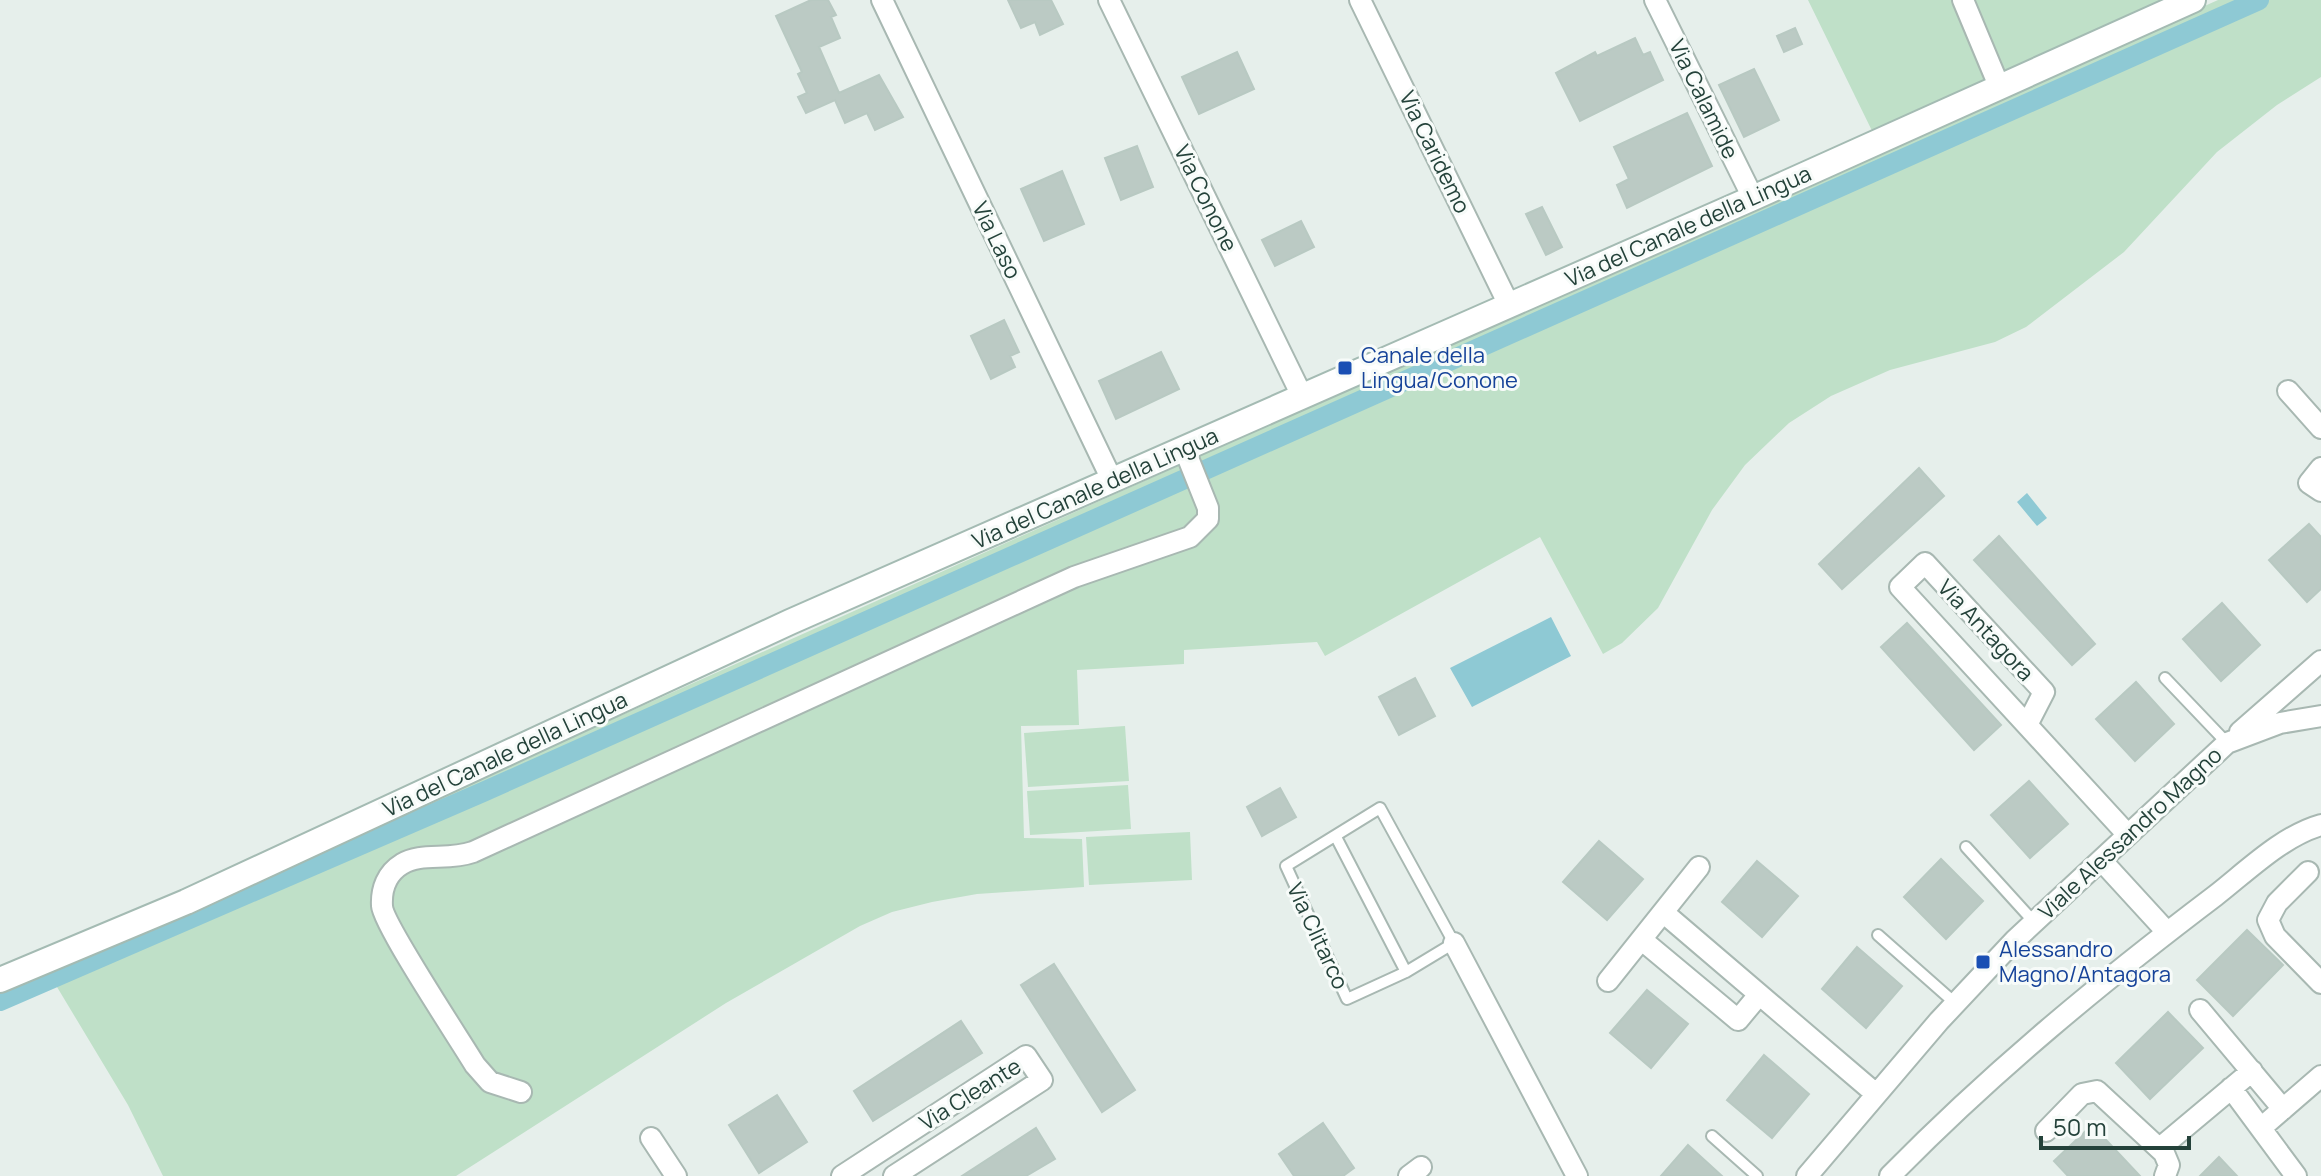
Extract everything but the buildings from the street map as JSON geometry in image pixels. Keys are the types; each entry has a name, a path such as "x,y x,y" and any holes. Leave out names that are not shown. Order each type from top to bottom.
{"street":[{"name":"Via Laso","path":"882,0 1112,480"},
{"name":"Via Conone","path":"1109,0 1302,396"},
{"name":"Via Caridemo","path":"1360,0 1509,305"},
{"name":"Via Calamide","path":"1655,0 1753,198"},
{"path":"1963,0 1999,86"},
{"name":"Via del Canale della Lingua","path":"0,980 186,902 790,622 1112,480 1188,457 1302,396 2193,0"},
{"path":"2288,391 2321,428"},
{"path":"521,1092 490,1082 475,1065 382,909 387,878 399,865 411,859 450,859 473,852 1074,577 1190,537 1208,519 1205,496 1188,457"},
{"path":"2321,468 2309,483 2321,491"},
{"name":"Via Antagora","path":"2027,725 2044,692 1925,563 1900,587 2128,835"},
{"path":"2227,743 2321,661"},
{"name":"Viale Alessandro Magno","path":"1807,1176 1955,1003 2034,922 2227,743 2280,723 2321,716"},
{"path":"1890,1176 2050,1025 2278,848 2321,825"},
{"path":"2101,860 2167,932"},
{"path":"1608,981 1699,867"},
{"path":"2308,872 2277,903 2268,920 2275,936 2321,983"},
{"path":"1664,913 1876,1094"},
{"path":"1642,940 1738,1020 1758,996"},
{"name":"Via Clitarco","path":"1454,943 1577,1176"},
{"path":"2200,1010 2283,1109"},
{"name":"Via Cleante","path":"842,1176 868,1168 1026,1056 1042,1080 894,1176"},
{"path":"2160,1148 2252,1071"},
{"path":"2261,1128 2321,1076"},
{"path":"2231,1088 2296,1176"},
{"path":"2046,1131 2082,1094 2092,1090 2106,1096 2160,1148 2168,1160 2165,1176"},
{"path":"651,1138 676,1176"}],"lane":[{"path":"2165,678 2227,743"},
{"name":"Via Clitarco","path":"1380,808 1454,943 1406,972 1347,999 1286,866 1336,837 1380,808"},
{"path":"1336,837 1406,972"},
{"path":"1966,847 2034,922"},
{"path":"1878,935 1955,1003"},
{"path":"1712,1136 1757,1176"}],"green space":[{"path":"1808,0 2176,0 1877,141"},
{"path":"2218,0 2321,0 2321,77 2277,105 2217,152 2124,252 2026,327 1995,342 1890,370 1831,396 1789,423 1745,465 1712,510 1658,608 1622,643 1603,654 1540,537 1325,656 1317,642 1184,650 1184,664 1077,670 1079,725 1021,726 1024,838 1082,839 1084,887 977,894 892,912 860,926 726,1003 456,1176 163,1176 128,1105 48,972"},
{"path":"1125,726 1129,781 1028,787 1024,733"},
{"path":"1128,785 1131,829 1030,835 1027,791"},
{"path":"1190,832 1192,880 1089,885 1086,837"}],"water":[{"path":"2027,493 2047,518 2037,526 2017,502"},
{"path":"1551,617 1571,656 1472,707 1450,668"}],"waterway":[{"path":"0,1001 483,792 2259,0"}],"place":[{"name":"Canale della Lingua/Conone","path":"1345,368"},
{"name":"Alessandro Magno/Antagora","path":"1983,962"}]}
